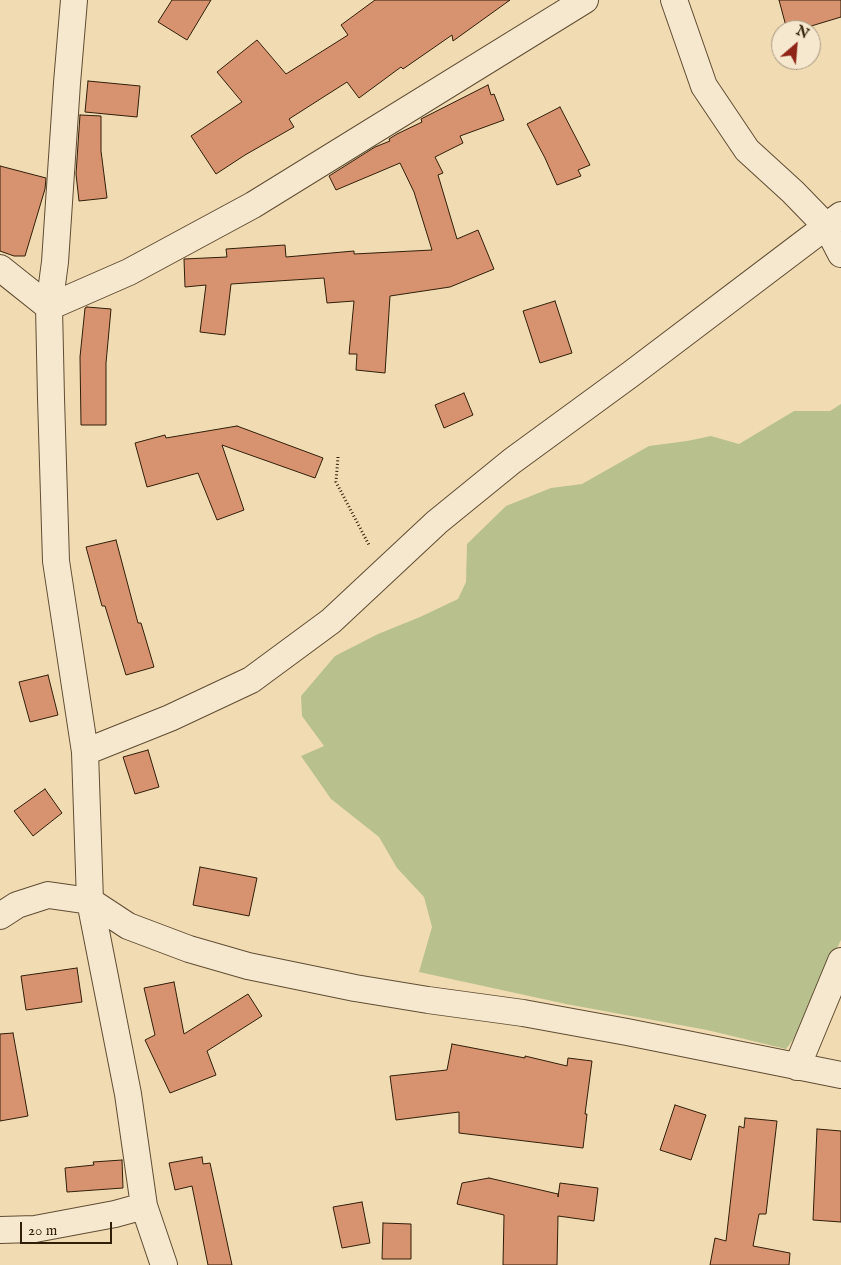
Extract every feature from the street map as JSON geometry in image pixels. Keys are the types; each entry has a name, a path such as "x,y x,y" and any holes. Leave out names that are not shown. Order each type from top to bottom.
{"street":[{"path":"74,0 55,262 49,307 56,561 85,752 90,902 128,1094 144,1206 164,1265"},
{"path":"49,307 129,272 253,205 585,0"},
{"path":"674,0 704,86 709,94 747,150 794,192 834,221 841,254"},
{"path":"85,752 170,718 251,680 331,621 437,522 512,461 834,221"},
{"path":"0,268 49,307"},
{"path":"0,916 17,904 48,895 90,902 128,926 189,948 248,966 364,989 626,1032 841,1075"},
{"path":"798,1067 841,961"},
{"path":"0,1230 35,1229 116,1214 144,1206"}],"path":[{"path":"338,457 336,482 384,572"}],"green space":[{"path":"841,404 841,940 825,972 809,1019 786,1049 707,1030 566,1004 419,972 432,927 424,897 397,868 379,837 331,799 301,756 324,746 302,716 301,696 335,656 378,634 458,599 466,582 467,544 506,506 551,488 582,484 649,446 711,436 739,444 794,411 830,411"}],"building":[{"path":"172,0 211,0 187,40 158,22"},
{"path":"375,0 510,0 453,41 452,35 403,69 401,67 359,98 347,82 289,119 294,127 216,174 191,136 242,102 217,72 257,40 286,74 348,35 341,25"},
{"path":"779,0 841,0 841,17 821,23 821,20 784,20"},
{"path":"88,81 140,86 137,117 85,112"},
{"path":"488,85 491,95 494,94 504,120 460,136 463,143 435,157 443,173 438,175 457,239 478,230 494,269 450,287 390,296 385,373 356,370 357,354 349,354 354,301 327,303 324,278 231,284 225,335 200,332 206,285 185,287 184,259 227,257 226,249 285,245 286,257 354,251 354,254 432,250 414,192 400,163 336,190 329,176 375,147 390,141 389,139 397,134 422,122 421,119"},
{"path":"560,107 590,165 578,170 581,176 557,185 527,124"},
{"path":"80,115 101,116 101,151 107,198 79,201 76,174"},
{"path":"0,166 46,178 45,189 25,256 14,256 0,251"},
{"path":"555,301 572,353 540,363 523,311"},
{"path":"85,308 111,309 106,363 106,425 81,425 80,357"},
{"path":"464,393 473,415 444,428 435,405"},
{"path":"237,426 323,458 315,478 222,445 244,510 217,520 198,473 147,487 135,443 165,435 166,438"},
{"path":"116,540 138,623 141,623 154,667 126,675 105,606 102,606 86,547"},
{"path":"48,675 58,715 30,722 19,682"},
{"path":"148,750 159,787 135,794 123,757"},
{"path":"45,789 62,813 33,836 14,811"},
{"path":"200,867 257,878 249,916 193,905"},
{"path":"77,968 82,1002 26,1010 21,976"},
{"path":"174,982 184,1034 248,994 262,1016 207,1051 216,1075 170,1093 145,1040 155,1035 144,988"},
{"path":"13,1033 28,1116 0,1121 0,1034"},
{"path":"452,1044 525,1058 525,1056 567,1066 568,1058 592,1061 585,1114 587,1114 583,1148 459,1133 459,1112 396,1120 390,1076 447,1070"},
{"path":"675,1105 706,1115 691,1160 660,1150"},
{"path":"745,1118 777,1121 766,1214 759,1214 753,1246 790,1253 789,1265 710,1265 715,1238 726,1241 739,1126 744,1128"},
{"path":"817,1129 841,1131 841,1222 813,1220"},
{"path":"202,1157 203,1164 210,1163 232,1265 208,1265 192,1186 175,1190 169,1163"},
{"path":"122,1160 123,1188 67,1192 65,1168 94,1165 93,1162"},
{"path":"489,1178 558,1194 558,1197 560,1183 598,1188 594,1221 558,1216 557,1265 503,1265 504,1215 457,1204 462,1183"},
{"path":"362,1202 370,1243 342,1248 333,1207"},
{"path":"383,1223 411,1224 411,1259 382,1259"}]}
